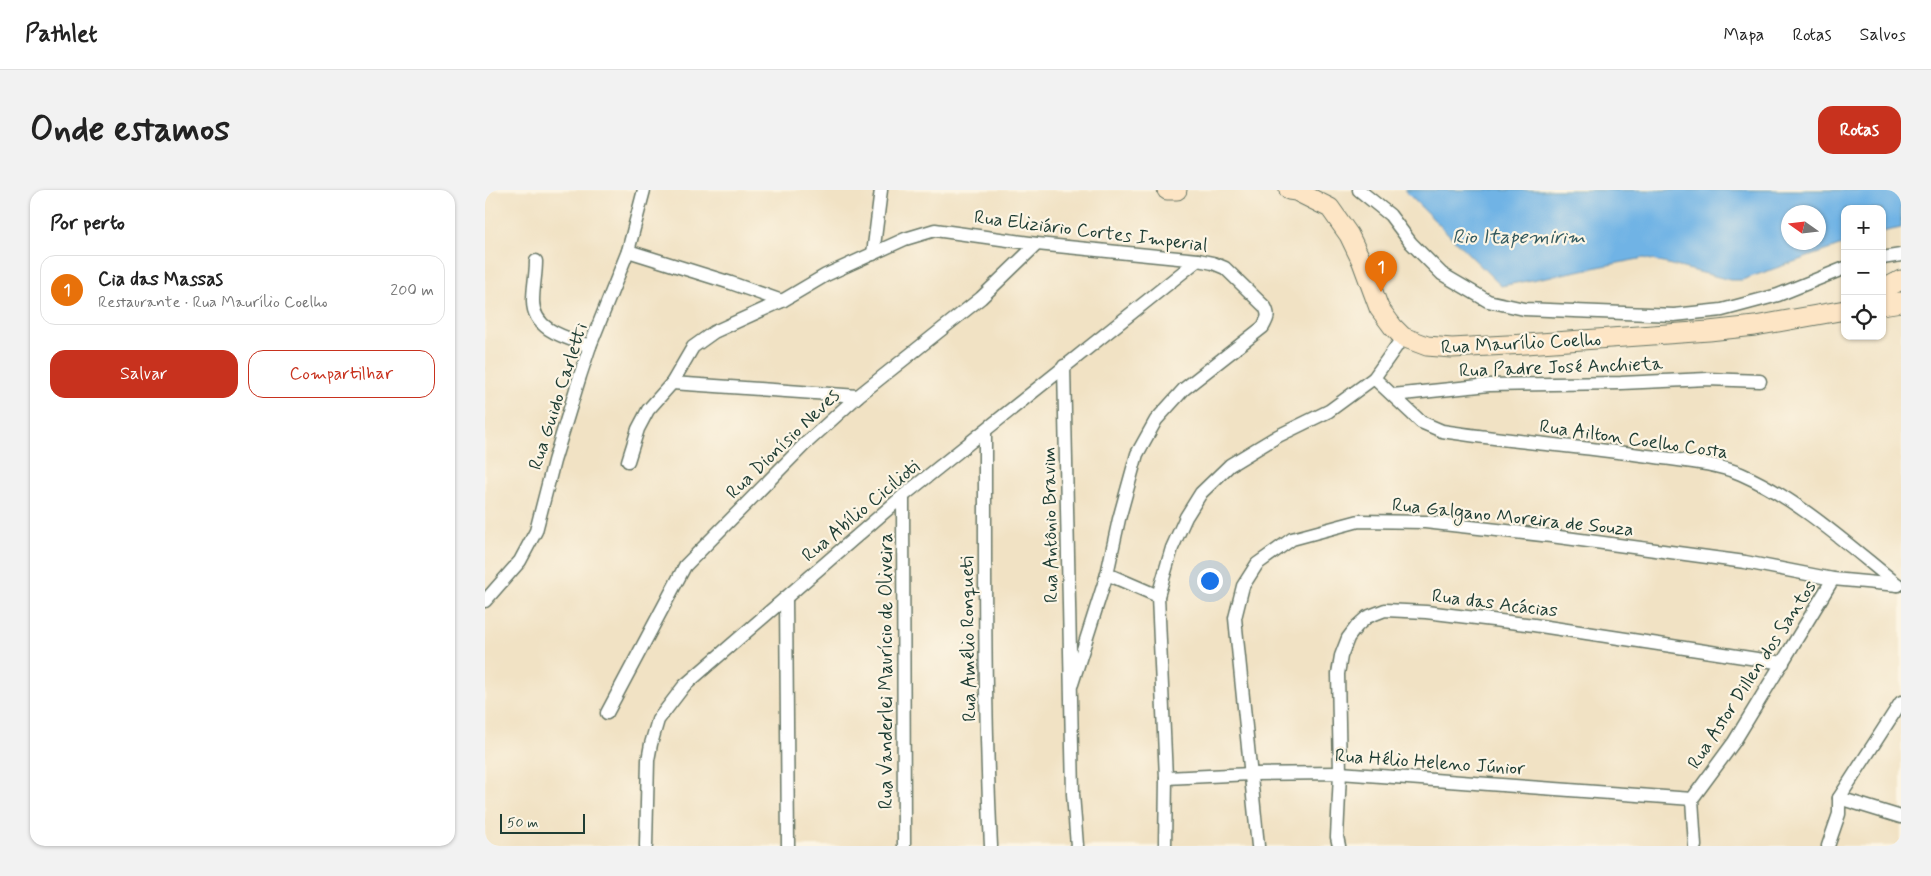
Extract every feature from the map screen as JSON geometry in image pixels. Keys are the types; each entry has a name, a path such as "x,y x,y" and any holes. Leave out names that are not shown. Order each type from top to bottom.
{"main road":[{"path":"1167,190 1177,190"},
{"name":"Rua Maurílio Coelho","path":"1289,190 1295,191 1329,208 1349,235 1362,262 1379,308 1403,337 1427,346 1452,348 1526,344 1740,328 1841,309"},
{"path":"1886,304 1901,302"}],"street":[{"name":"Rua Guido Carletti","path":"485,601 520,561 536,531 555,460 590,346 628,251 644,190"},
{"path":"873,254 881,190"},
{"path":"1359,190 1390,215 1411,243 1442,274 1488,301 1524,309 1673,315 1722,310 1777,295 1841,270"},
{"name":"Rua Eliziário Cortes Imperial","path":"628,462 638,429 648,410 672,383 693,347 714,332 782,301 826,275 905,239 935,230 1037,244 1198,260 1225,268 1265,308 1268,313 1267,319 1263,327 1184,388 1156,420 1137,454 1119,519 1107,574 1072,684"},
{"name":"Rua Dionísio Neves","path":"607,713 685,566 799,450 858,396 981,298 1037,244"},
{"path":"628,251 782,301"},
{"path":"1886,257 1901,255"},
{"name":"Rua Abílio Cicilioti","path":"646,846 648,760 658,720 684,686 903,496 1198,260"},
{"path":"536,261 533,303 535,314 543,325 555,334 590,346"},
{"path":"1165,846 1166,778 1158,596 1172,548 1186,517 1201,493 1230,465 1278,436 1329,411 1374,378 1403,337"},
{"name":"Rua Antônio Bravim","path":"1064,366 1073,794 1077,846"},
{"name":"Rua Ailton Coelho Costa","path":"1374,378 1421,422 1442,431 1645,455 1700,463 1739,473 1771,489 1799,507 1900,586"},
{"name":"Rua Padre José Anchieta","path":"1393,395 1489,385 1621,383 1707,379 1760,381"},
{"path":"672,383 858,396"},
{"name":"Rua Amélio Ronqueti","path":"985,432 986,664 991,846"},
{"name":"Rua Vanderlei Maurício de Oliveira","path":"903,496 904,846"},
{"name":"Rua Galgano Moreira de Souza","path":"1258,846 1235,618 1243,586 1257,564 1292,538 1359,521 1425,522 1551,536 1745,562 1833,579 1900,586"},
{"path":"1107,574 1158,596"},
{"name":"Rua Astor Dillen dos Santos","path":"1692,799 1734,742 1833,579"},
{"path":"786,598 788,846"},
{"name":"Rua das Acácias","path":"1341,773 1338,674 1341,656 1348,638 1357,626 1367,617 1385,610 1425,612 1534,625 1783,664"},
{"path":"1828,846 1839,814 1839,798 1901,702"},
{"path":"1339,846 1337,837 1341,773"},
{"name":"Rua Hélio Heleno Júnior","path":"1166,778 1251,774 1341,773 1692,799"},
{"path":"1839,798 1901,817"},
{"path":"1692,799 1695,846"}],"water":[{"name":"Rio Itapemirim","path":"1404,190 1901,190 1901,228 1886,231 1886,205 1841,205 1841,245 1742,280 1730,280 1644,258 1501,286"}],"place":[{"name":"Cia das Massas","path":"1381,292"}]}
